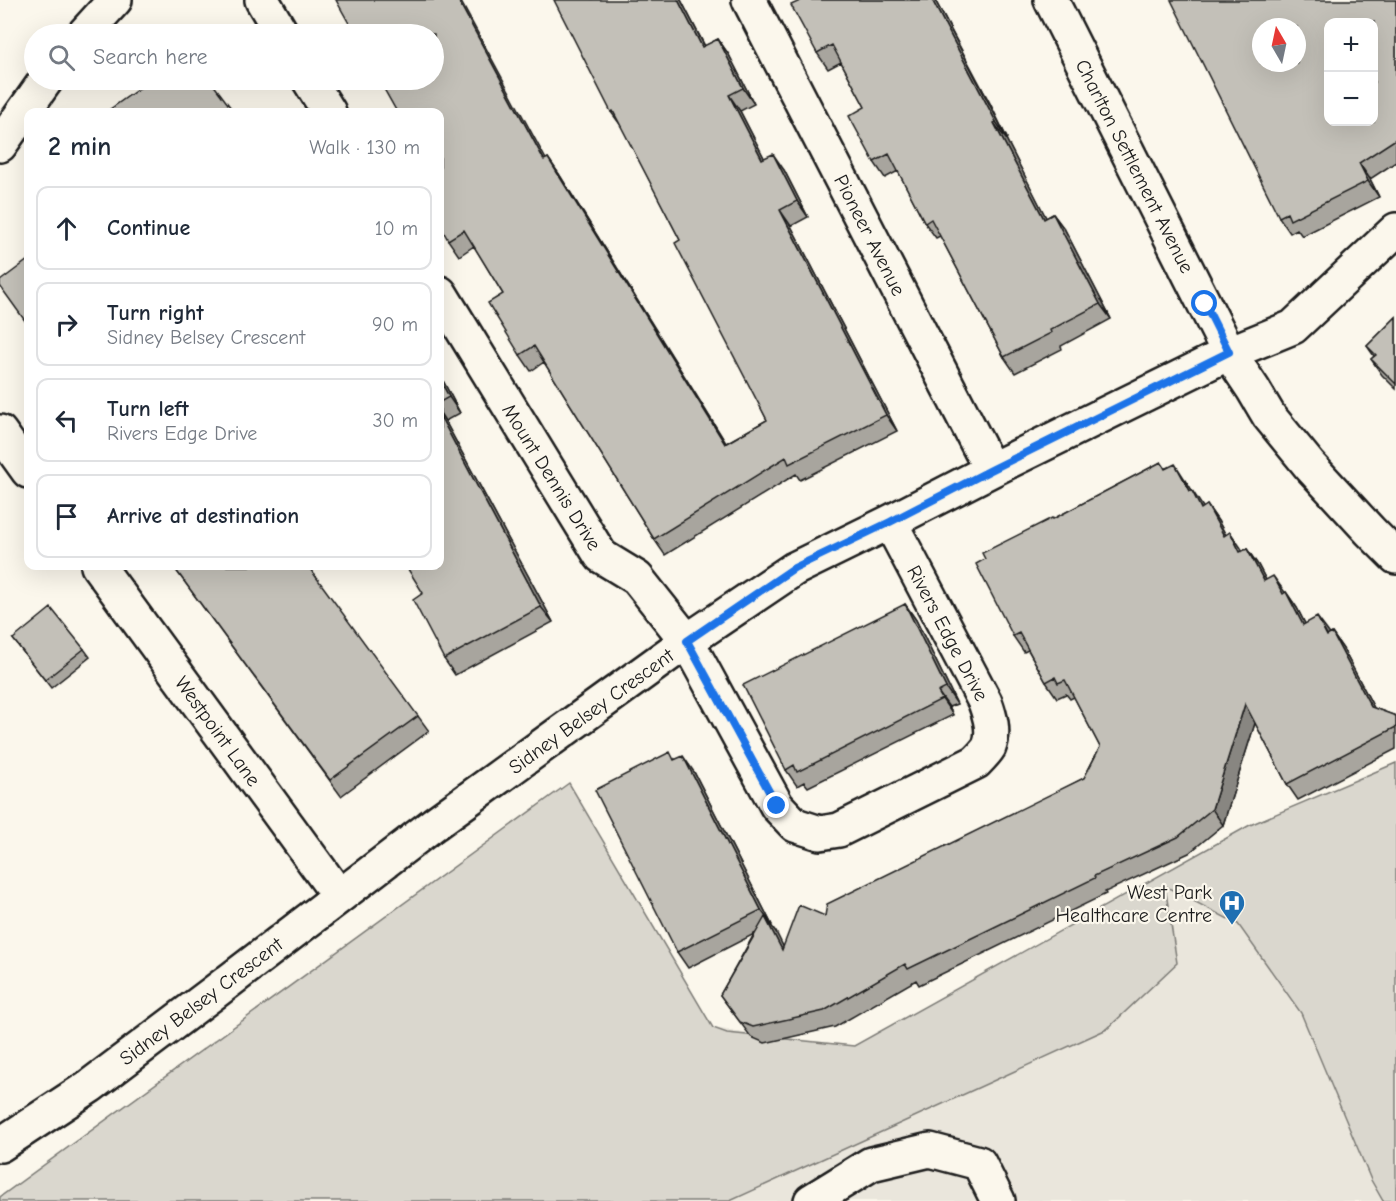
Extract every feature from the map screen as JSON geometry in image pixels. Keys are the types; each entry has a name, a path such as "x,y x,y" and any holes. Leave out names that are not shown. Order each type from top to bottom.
{"street":[{"path":"93,24 115,0"},
{"path":"262,0 276,24"},
{"name":"Pioneer Avenue","path":"749,0 991,470"},
{"name":"Charlton Settlement Avenue","path":"1063,4 1229,352 1269,416 1296,449 1396,557"},
{"path":"26,108 39,90"},
{"path":"315,90 326,108"},
{"path":"0,145 24,111"},
{"name":"Sidney Belsey Crescent","path":"0,1145 90,1086 434,824 687,641 794,568 1229,352 1293,327 1396,230"},
{"name":"Mount Dennis Drive","path":"444,300 601,556 637,578 687,641"},
{"path":"0,432 24,465"},
{"name":"Rivers Edge Drive","path":"687,641 777,806 795,825 820,833 839,830 976,762 988,748 991,736 991,717 890,522"},
{"name":"Westpoint Lane","path":"101,570 339,896"},
{"path":"811,1201 871,1164 930,1150 980,1163 998,1201"}],"shaded area":[{"name":"West Park Healthcare Centre","path":"1396,763 1396,1201 484,1201 713,1028 854,1046 1250,825"},
{"path":"1396,763 1396,1201 1383,1201 1371,1180 1301,1013 1238,924 1165,886 1177,963 1107,1029 730,1201 0,1201 0,1197 569,783 713,1028 727,1033 854,1046 1250,825"}],"building":[{"path":"336,0 458,0 544,160 548,158 725,444 767,420 675,243 680,240 554,0 678,0 702,47 718,39 743,88 729,95 762,159 773,154 797,201 780,210 886,415 789,464 786,457 654,539 534,346 520,355 488,303 503,294 464,230 448,240 444,232 444,108 395,108 385,90 444,90 444,24 349,24"},
{"path":"802,0 932,0 1044,219 1053,214 1100,304 1004,357 931,219 925,223 889,154 874,162 849,116 865,107 832,45 817,53 791,5"},
{"path":"1171,0 1396,0 1396,139 1359,163 1368,181 1290,220 1287,213 1279,217"},
{"path":"137,90 218,90 231,108 112,108"},
{"path":"24,263 24,319 0,286 0,281"},
{"path":"1396,317 1396,384 1371,359 1376,355 1367,346"},
{"path":"444,388 449,397 444,400"},
{"path":"444,424 541,607 444,659 413,600 423,593 409,570 444,570"},
{"path":"1161,462 1165,469 1175,464 1201,509 1207,505 1224,536 1230,532 1240,552 1247,549 1264,581 1273,576 1283,594 1286,592 1303,625 1317,617 1327,636 1332,633 1371,707 1396,716 1396,727 1287,784 1245,704 1212,809 1178,837 1094,876 1095,878 908,969 905,964 824,1011 753,1027 740,1022 720,995 765,917 782,950 799,905 825,916 827,904 1084,778 1100,747 1065,680 1058,683 1055,677 1046,682 1019,633 1013,636 976,564 985,559 982,553 1053,519"},
{"path":"176,570 311,570 418,716 330,780"},
{"path":"905,604 946,688 938,692 942,699 797,772 794,765 786,770 743,685"},
{"path":"51,608 84,649 45,680 13,639"},
{"path":"670,752 674,760 683,756 761,910 677,952 595,790"}],"place":[{"name":"West Park Healthcare Centre","path":"1232,926"}],"route":[{"path":"777,806 687,641 794,568 1229,352 1205,304"}]}
